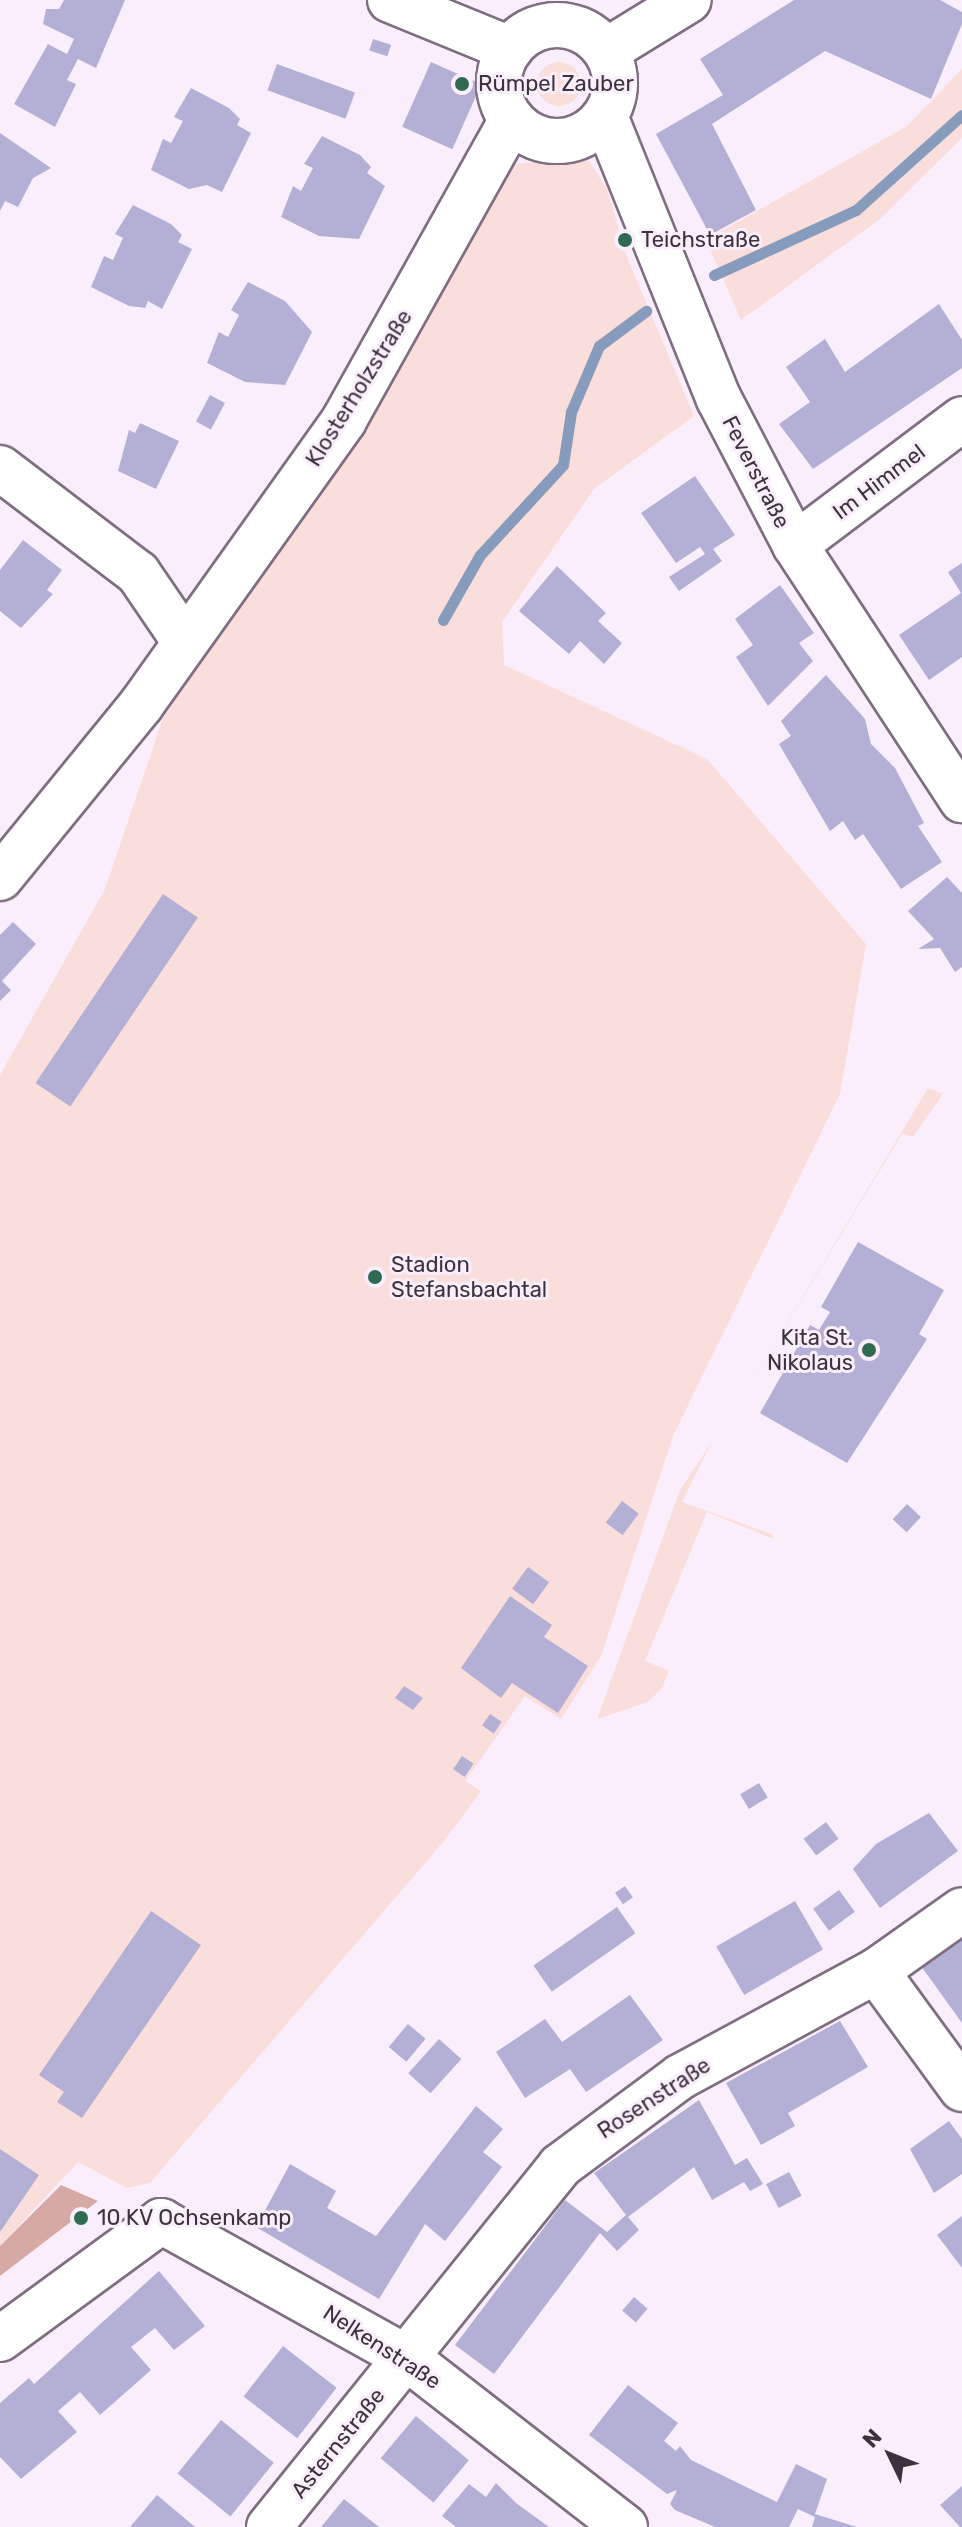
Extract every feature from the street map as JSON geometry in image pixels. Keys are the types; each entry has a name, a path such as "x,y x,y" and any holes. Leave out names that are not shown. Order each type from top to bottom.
{"street":[{"path":"390,0 510,49"},
{"path":"606,51 689,0"},
{"path":"555,24 584,31 606,51 615,94 605,116 590,131 549,140 512,120 499,82 510,49 555,24"},
{"name":"Feverstraße","path":"605,116 719,399 795,545 962,800"},
{"name":"Klosterholzstraße","path":"0,878 185,642 344,420 512,120"},
{"name":"Im Himmel","path":"795,545 962,419"},
{"path":"0,468 138,573 185,642"},
{"name":"Rosenstraße","path":"407,2358 546,2182 612,2122 876,1971 962,1910"},
{"path":"876,1971 962,2089"},
{"name":"Nelkenstraße","path":"0,2339 161,2221 407,2358 625,2527"},
{"name":"Asternstraße","path":"269,2527 407,2358"}],"shaded area":[{"path":"559,62 574,69 581,84 574,99 559,106 544,99 537,84 544,69"},
{"path":"962,69 962,138 880,219 741,320 706,240 907,126"},
{"name":"Stadion Stefansbachtal","path":"586,157 607,189 627,257 694,416 594,489 502,622 504,665 707,759 866,944 840,1094 673,1436 601,1656 561,1719 525,1696 465,1781 481,1791 444,1841 150,2183 127,2188 78,2162 0,2246 0,1075 105,889 163,718 403,362 503,165"},
{"path":"928,1088 943,1094 913,1137 902,1134 717,1440"},
{"path":"713,1440 682,1502 772,1534 774,1539 707,1512 645,1661 669,1671 662,1688 648,1702 597,1719 680,1490"},
{"path":"61,2185 98,2201 0,2276 0,2246"}],"building":[{"path":"64,0 125,0 96,68 78,59 67,80 76,84 55,127 14,104 48,44 67,54 74,39 43,24 46,9 59,9"},
{"path":"794,0 940,0 962,12 962,24 931,99 825,51 712,124 756,210 710,235 656,134 723,95 700,59"},
{"path":"373,39 391,45 387,56 369,50"},
{"path":"431,62 481,84 452,149 402,127"},
{"path":"277,64 355,92 345,119 267,90"},
{"path":"191,88 229,108 240,119 237,125 251,133 222,192 207,185 189,189 151,170 163,139 171,143 183,121 174,117"},
{"path":"0,133 51,168 33,178 18,207 5,201 0,211"},
{"path":"322,136 360,155 371,167 367,173 385,186 359,239 319,236 281,217 293,186 301,191 313,168 304,164"},
{"path":"133,205 171,224 182,235 178,242 192,249 162,309 148,301 145,308 129,306 91,287 104,256 113,260 123,238 115,234"},
{"path":"248,282 285,301 312,332 285,385 245,382 207,363 219,332 228,337 239,315 231,310"},
{"path":"939,304 962,340 962,368 813,469 779,424 810,402 786,367 825,339 845,372"},
{"path":"210,395 225,403 211,429 196,421"},
{"path":"140,423 179,441 156,489 118,471 129,430 135,433"},
{"path":"695,476 735,535 713,549 722,561 679,591 669,577 705,554 700,547 676,563 641,513"},
{"path":"23,540 62,570 47,590 53,594 21,628 0,611 0,570"},
{"path":"962,563 962,657 929,680 899,635 961,593 948,572"},
{"path":"557,566 606,613 598,621 622,643 604,664 580,641 569,654 519,611"},
{"path":"780,585 814,633 799,643 813,661 768,706 736,657 753,645 735,619"},
{"path":"826,675 865,719 871,744 895,768 924,823 918,826 942,862 901,889 863,834 855,840 843,821 830,831 779,744 791,736 781,721"},
{"path":"947,877 962,893 962,967 955,972 940,948 918,949 934,939 908,911"},
{"path":"163,894 198,917 70,1107 36,1083"},
{"path":"13,922 36,944 2,981 11,990 0,1001 0,935"},
{"path":"858,1242 944,1290 919,1334 927,1339 847,1463 760,1413 810,1325 819,1330 830,1312 821,1307"},
{"path":"622,1501 639,1514 623,1535 606,1523"},
{"path":"907,1504 921,1517 907,1532 893,1519"},
{"path":"528,1567 549,1582 533,1604 512,1589"},
{"path":"510,1596 552,1625 544,1637 588,1666 558,1713 512,1683 501,1698 461,1668"},
{"path":"404,1686 423,1698 413,1710 395,1698"},
{"path":"490,1714 502,1722 494,1733 482,1726"},
{"path":"462,1756 474,1764 465,1777 453,1769"},
{"path":"759,1783 768,1798 749,1809 740,1794"},
{"path":"929,1813 958,1851 880,1908 853,1869 876,1844"},
{"path":"826,1822 839,1839 816,1856 804,1839"},
{"path":"625,1886 633,1898 623,1904 615,1893"},
{"path":"839,1890 855,1912 829,1931 813,1909"},
{"path":"795,1901 823,1949 744,1995 716,1947"},
{"path":"617,1907 635,1933 552,1992 533,1966"},
{"path":"151,1911 201,1945 82,2118 57,2102 64,2092 39,2075"},
{"path":"962,1937 962,2023 921,1966"},
{"path":"630,1995 663,2040 586,2092 570,2069 525,2098 496,2052 545,2019 562,2042"},
{"path":"840,2021 868,2067 788,2113 795,2126 761,2145 726,2083"},
{"path":"408,2024 426,2039 406,2062 389,2047"},
{"path":"439,2039 461,2059 431,2093 408,2073"},
{"path":"699,2100 735,2165 747,2158 763,2184 750,2191 744,2182 712,2200 694,2167 628,2217 639,2230 617,2251 600,2233 494,2374 455,2345 565,2200 607,2232 626,2215 594,2173"},
{"path":"476,2106 503,2129 483,2152 502,2167 445,2241 425,2224 379,2299 256,2227 290,2164 336,2191 327,2208 376,2236"},
{"path":"949,2121 962,2139 962,2174 934,2193 910,2149"},
{"path":"0,2149 39,2175 0,2232"},
{"path":"789,2172 802,2196 779,2208 766,2184"},
{"path":"962,2216 962,2268 937,2235"},
{"path":"159,2271 205,2326 174,2350 155,2328 131,2347 151,2370 100,2415 80,2392 58,2411 77,2432 21,2479 0,2457 0,2403 29,2378 34,2384"},
{"path":"634,2297 648,2309 636,2322 622,2311"},
{"path":"283,2346 337,2388 297,2438 244,2396"},
{"path":"628,2385 678,2423 664,2441 676,2451 680,2446 691,2460 777,2502 796,2464 827,2479 815,2514 857,2527 812,2527 815,2517 798,2509 789,2527 715,2527 675,2510 670,2504 677,2490 667,2494 589,2435"},
{"path":"416,2416 469,2460 434,2502 381,2458"},
{"path":"221,2420 274,2463 230,2516 178,2474"},
{"path":"496,2483 516,2503 549,2527 456,2527 442,2516 469,2484 486,2497"},
{"path":"962,2486 962,2527 960,2527 940,2505"},
{"path":"157,2495 195,2527 130,2527"},
{"path":"344,2499 379,2527 321,2527"}],"waterway":[{"path":"714,275 856,210 962,115"},
{"path":"443,620 480,555 563,465 571,412 599,346 646,311"}],"place":[{"name":"Rümpel Zauber","path":"462,84"},
{"name":"Teichstraße","path":"625,240"},
{"name":"Stadion Stefansbachtal","path":"375,1277"},
{"name":"Kita St. Nikolaus","path":"869,1350"},
{"name":"10 KV Ochsenkamp","path":"81,2218"}]}
